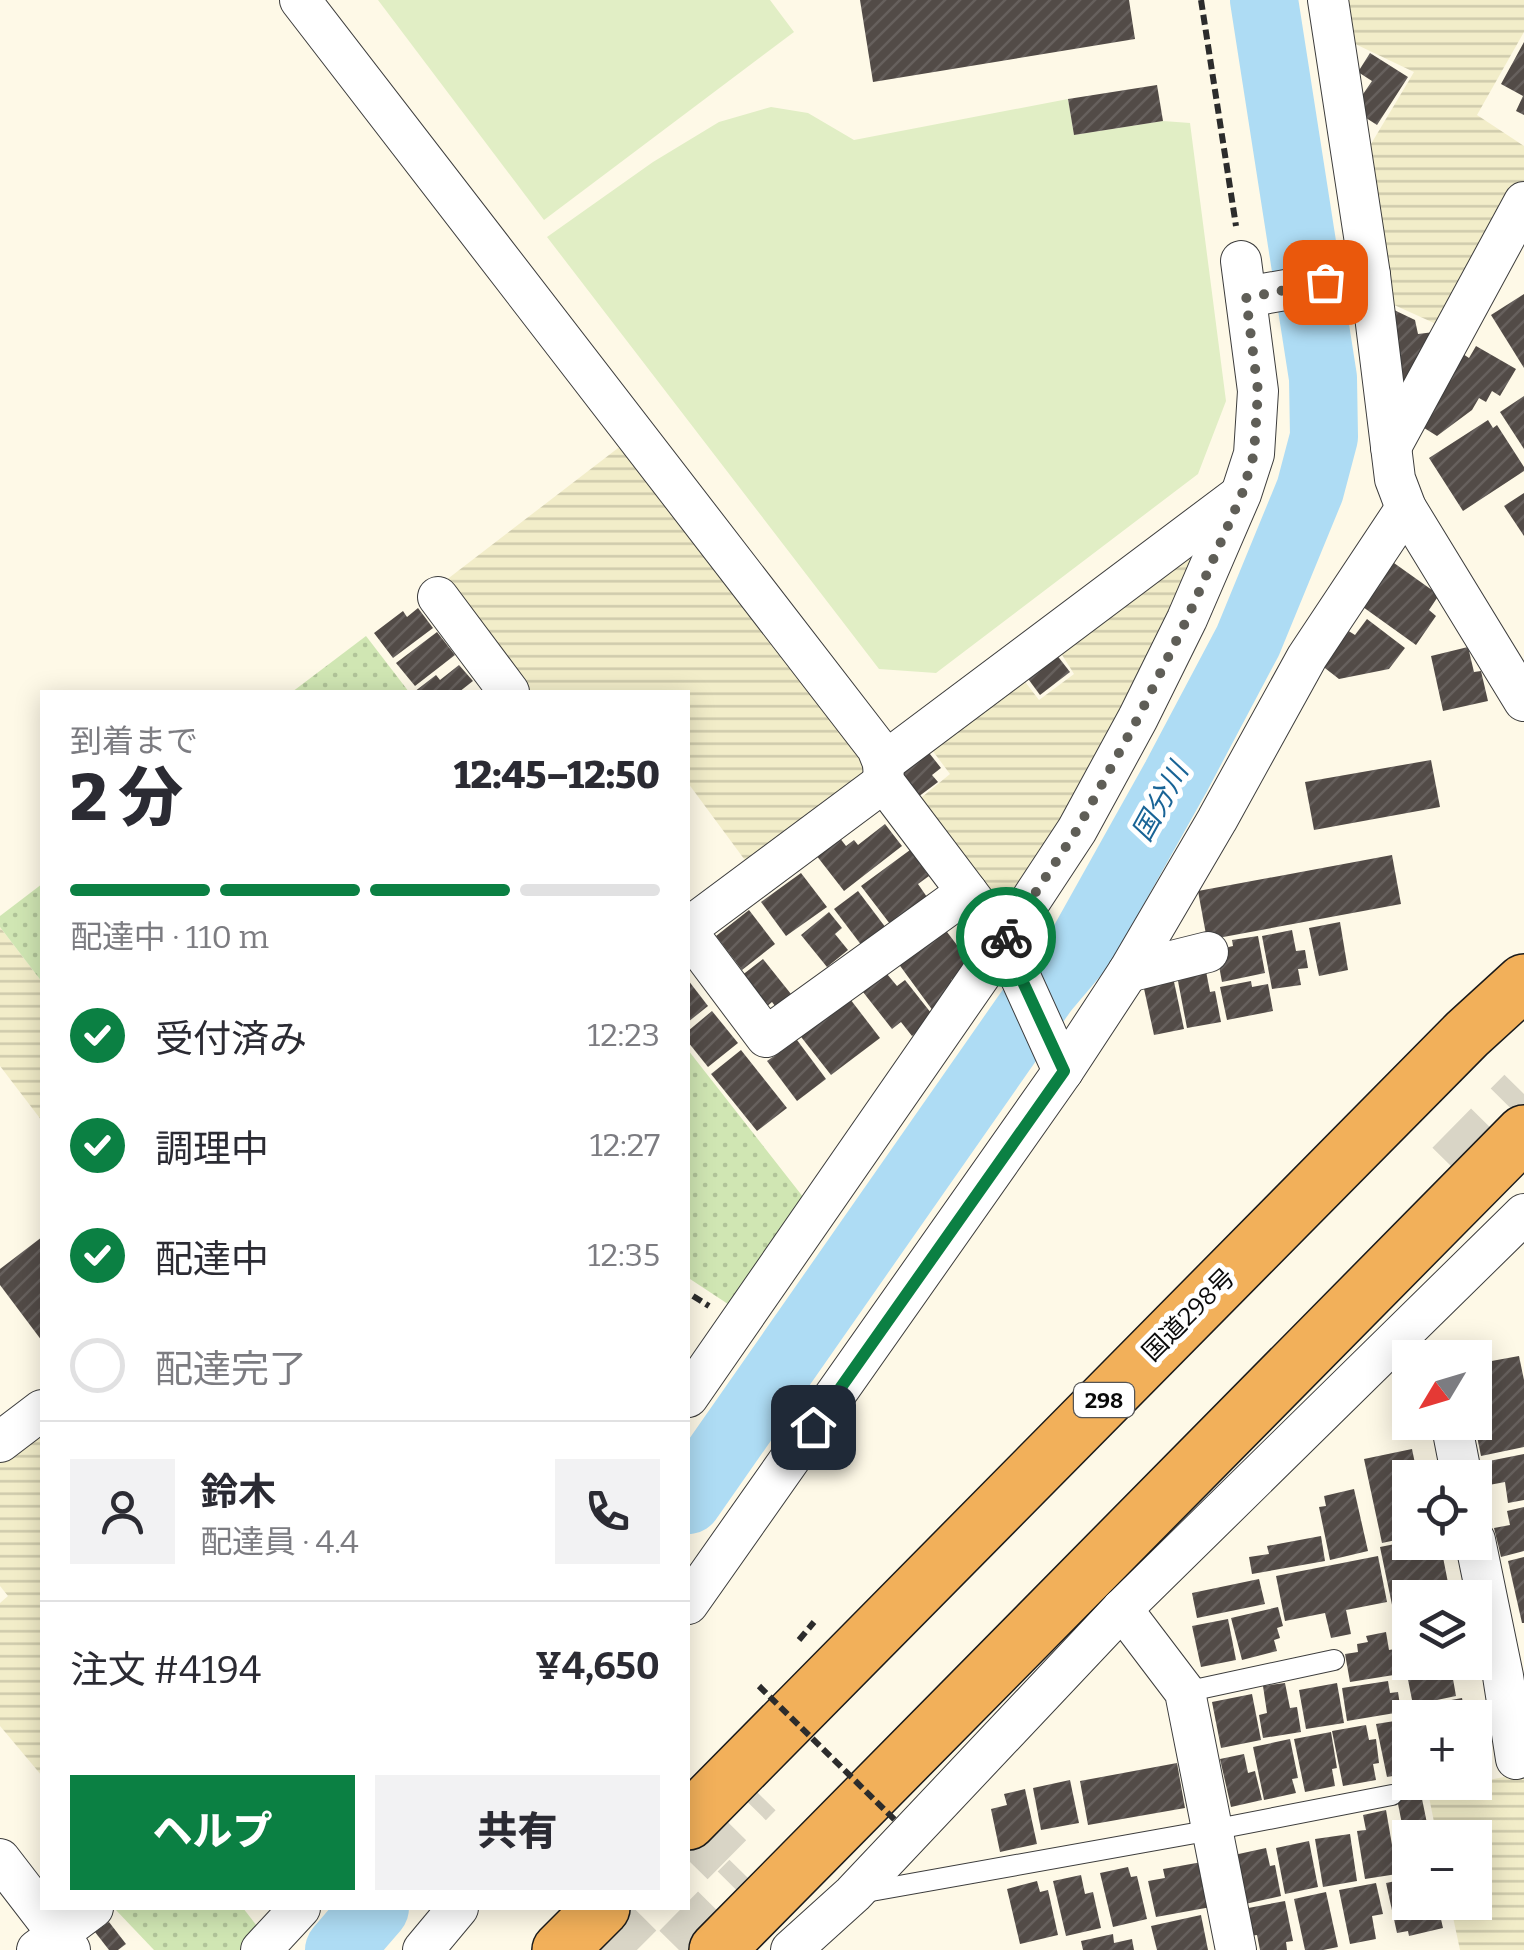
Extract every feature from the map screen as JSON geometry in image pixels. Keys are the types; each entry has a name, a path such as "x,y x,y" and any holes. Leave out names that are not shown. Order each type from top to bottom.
{"highway":[{"name":"国道298号","path":"690,1820 1453,1048 1524,982"},
{"path":"717,1950 1524,1133"},
{"path":"560,1950 600,1910"}],"street":[{"path":"300,0 877,748 884,773 1008,950 1060,1061"},
{"path":"1328,0 1362,276 1395,479 1406,508 1524,701"},
{"path":"1391,448 1524,202"},
{"path":"690,1393 1008,950 1138,718 1242,494 1254,454 1258,391 1250,284 1362,276"},
{"path":"690,929 1242,494"},
{"path":"690,1601 1060,1061 1128,972 1308,658 1406,508"},
{"path":"438,597 508,690"},
{"path":"690,934 766,1037 968,892"},
{"path":"1128,972 1208,952"},
{"path":"1416,1340 1524,1214"},
{"path":"790,1950 853,1894 1122,1610 1392,1363"},
{"path":"0,1442 40,1412"},
{"path":"1481,1560 1513,1674 1516,1759"},
{"path":"1122,1610 1185,1692 1236,1950"},
{"path":"0,1859 55,1945 91,1910"},
{"path":"261,1950 298,1910"},
{"path":"423,1950 456,1910"}],"lane":[{"path":"1185,1692 1334,1660"},
{"path":"853,1894 1392,1795"}],"path":[{"path":"1201,0 1250,284"},
{"path":"759,1686 895,1820"}],"shaded area":[{"path":"1348,0 1524,0 1524,32 1477,115 1524,146 1524,181 1445,328 1392,304 1368,149 1414,72 1351,42"},
{"path":"622,445 864,756 866,775 750,867 690,786 690,690 520,690 441,584"},
{"path":"1211,529 1175,615 1011,910 994,904 916,802 950,774 929,746 1020,675 1039,700 1074,674 1059,650"},
{"path":"0,927 40,979 40,1118 0,1066"},
{"path":"40,1428 40,1774 0,1726 0,1603 8,1596 0,1586 0,1458"},
{"path":"1524,1773 1524,1950 1460,1950 1454,1920 1492,1920 1492,1820 1434,1820 1430,1800 1492,1800 1492,1779"}],"green space":[{"path":"378,0 770,0 794,32 544,220"},
{"path":"1068,99 1074,135 1163,121 1190,123 1226,401 1198,474 936,673 879,669 547,237 653,162 719,122 771,107 808,113 854,140"},
{"path":"366,636 407,690 295,690"},
{"path":"40,886 40,979 0,927 0,916"},
{"path":"690,1053 807,1202 731,1306 690,1279"},
{"path":"116,1910 245,1910 260,1930 242,1950 154,1950"}],"building":[{"path":"860,0 1129,0 1135,39 873,82"},
{"path":"1524,42 1524,115 1516,111 1523,96 1501,84"},
{"path":"1370,53 1408,77 1377,125 1360,114 1365,105 1359,100 1372,81 1358,72"},
{"path":"1157,85 1163,121 1074,135 1068,99"},
{"path":"1524,294 1524,368 1491,315"},
{"path":"1392,309 1415,320 1418,334 1442,331 1404,398"},
{"path":"1476,346 1516,369 1500,396 1492,391 1486,402 1479,398 1472,410 1437,436 1421,426 1463,354 1469,358"},
{"path":"1524,396 1524,449 1500,412"},
{"path":"1488,420 1493,428 1497,425 1524,471 1463,511 1429,458"},
{"path":"1524,493 1524,536 1504,506"},
{"path":"1394,563 1439,595 1429,610 1436,616 1416,645 1363,607"},
{"path":"418,608 433,628 393,658 374,633 403,611 407,617"},
{"path":"1367,619 1405,648 1389,669 1339,679 1321,665 1347,630 1355,635"},
{"path":"437,632 455,655 415,686 396,663"},
{"path":"1468,647 1474,672 1481,671 1488,701 1443,711 1431,656"},
{"path":"1056,654 1070,672 1040,695 1026,676"},
{"path":"459,665 473,681 462,690 417,690 436,675 440,680"},
{"path":"926,749 941,768 932,775 938,782 918,797 898,771"},
{"path":"1431,760 1440,807 1314,830 1305,782"},
{"path":"885,824 902,846 844,891 816,855 839,837 846,846 854,840 858,845"},
{"path":"910,850 929,876 918,884 927,897 890,924 861,886"},
{"path":"1392,855 1401,904 1207,940 1198,891"},
{"path":"801,873 827,907 786,936 761,902"},
{"path":"858,891 886,928 862,946 834,909"},
{"path":"749,910 775,944 742,970 716,936"},
{"path":"829,912 842,928 835,934 848,950 827,967 801,935"},
{"path":"1340,922 1348,970 1319,976 1309,928"},
{"path":"944,928 972,965 951,980 955,986 936,1015 898,963"},
{"path":"1292,930 1296,951 1305,950 1308,968 1298,969 1301,985 1272,989 1262,936"},
{"path":"1258,936 1265,973 1222,982 1216,950 1233,946 1232,940"},
{"path":"763,959 795,999 779,1011 772,1002 765,1008 741,976"},
{"path":"1206,971 1221,1022 1187,1028 1177,976"},
{"path":"887,974 897,986 905,980 935,1018 912,1036 901,1022 892,1029 863,992"},
{"path":"1173,977 1184,1029 1154,1035 1143,984"},
{"path":"1251,981 1252,987 1268,984 1273,1011 1227,1020 1220,987"},
{"path":"690,983 708,1006 690,1020"},
{"path":"847,995 880,1038 831,1075 798,1033"},
{"path":"712,1011 738,1043 708,1067 690,1044 690,1029"},
{"path":"797,1040 826,1079 797,1101 767,1061"},
{"path":"741,1050 787,1108 757,1131 711,1074"},
{"path":"40,1239 40,1338 0,1285 0,1269"},
{"path":"1519,1356 1524,1380 1524,1447 1481,1456 1478,1440 1492,1440 1492,1361"},
{"path":"1412,1449 1414,1460 1392,1460 1392,1541 1382,1543 1364,1459"},
{"path":"1524,1454 1524,1500 1508,1503 1505,1482 1492,1484 1492,1460"},
{"path":"1354,1489 1368,1551 1330,1560 1319,1507 1326,1506 1324,1496"},
{"path":"1524,1507 1524,1551 1501,1557 1494,1528 1510,1525 1507,1511"},
{"path":"1321,1536 1325,1561 1252,1574 1249,1557 1269,1554 1267,1546"},
{"path":"1392,1545 1392,1560 1444,1560 1447,1580 1392,1580 1392,1605 1380,1547"},
{"path":"1378,1556 1387,1602 1346,1610 1351,1634 1331,1638 1325,1613 1285,1621 1276,1576"},
{"path":"1524,1557 1524,1623 1522,1623 1508,1561"},
{"path":"1259,1579 1265,1604 1197,1618 1192,1593"},
{"path":"1278,1607 1283,1626 1277,1628 1280,1638 1274,1640 1277,1651 1242,1660 1231,1618"},
{"path":"1228,1619 1236,1660 1201,1667 1192,1626"},
{"path":"1386,1632 1392,1650 1392,1675 1350,1682 1345,1654 1358,1652 1357,1644 1368,1642 1366,1636"},
{"path":"1408,1680 1453,1680 1456,1696 1412,1700"},
{"path":"1388,1681 1390,1693 1398,1692 1399,1700 1392,1700 1392,1714 1347,1721 1342,1688"},
{"path":"1285,1683 1290,1708 1297,1707 1301,1732 1263,1738 1259,1715 1267,1713 1263,1686"},
{"path":"1337,1683 1344,1723 1306,1729 1299,1690"},
{"path":"1252,1694 1261,1740 1221,1748 1212,1702"},
{"path":"1392,1721 1392,1776 1387,1777 1376,1724"},
{"path":"1366,1725 1369,1740 1376,1739 1376,1780 1343,1786 1332,1731"},
{"path":"1331,1732 1337,1768 1332,1769 1335,1786 1305,1792 1294,1739"},
{"path":"1290,1739 1298,1778 1292,1779 1296,1793 1264,1800 1253,1747"},
{"path":"1244,1754 1248,1773 1255,1771 1262,1800 1231,1807 1220,1759"},
{"path":"1177,1763 1185,1808 1088,1825 1080,1781"},
{"path":"1070,1780 1079,1823 1041,1830 1033,1788"},
{"path":"1025,1789 1037,1844 1000,1852 991,1809 1007,1805 1004,1794"},
{"path":"1397,1800 1422,1800 1426,1820 1401,1820"},
{"path":"1386,1810 1392,1875 1365,1879 1357,1831 1366,1830 1363,1815"},
{"path":"1350,1834 1357,1881 1323,1887 1315,1839"},
{"path":"1309,1841 1318,1887 1285,1894 1276,1848"},
{"path":"1266,1848 1270,1866 1275,1865 1281,1896 1245,1904 1234,1855"},
{"path":"1202,1862 1211,1907 1156,1917 1148,1881 1165,1878 1163,1869"},
{"path":"1128,1867 1131,1877 1137,1876 1147,1919 1113,1927 1100,1873"},
{"path":"1081,1875 1085,1894 1093,1892 1101,1928 1066,1936 1053,1881"},
{"path":"1037,1881 1040,1892 1048,1890 1058,1935 1020,1944 1007,1889"},
{"path":"1392,1882 1392,1910 1386,1883"},
{"path":"1376,1883 1383,1914 1372,1916 1376,1939 1350,1944 1339,1890"},
{"path":"1326,1892 1338,1947 1305,1950 1294,1899"},
{"path":"1285,1901 1293,1941 1286,1942 1287,1950 1260,1950 1257,1935 1249,1936 1243,1909"},
{"path":"1201,1915 1208,1950 1157,1950 1151,1926"},
{"path":"1394,1920 1441,1920 1443,1928 1409,1936 1408,1931 1397,1933"},
{"path":"109,1922 126,1944 118,1950 109,1950 95,1932"},
{"path":"1113,1934 1114,1943 1132,1939 1134,1950 1083,1950 1081,1941"}],"waterway":[{"name":"国分川","path":"690,1497 1044,990 1082,945 1248,641 1310,490 1324,437 1323,378 1264,0"},
{"name":"国分川","path":"339,1950 373,1910"}],"tunnel":[{"path":"1452,1167 1524,1094"},
{"path":"690,1858 756,1791"},
{"path":"679,1950 749,1879"},
{"path":"598,1950 638,1910"}],"way so far":[{"path":"1006,937 1077,830 1138,718 1242,494 1254,454 1258,391 1246,298 1325,282"}],"route":[{"path":"813,1427 1064,1071 1004,941 1006,937"}]}
